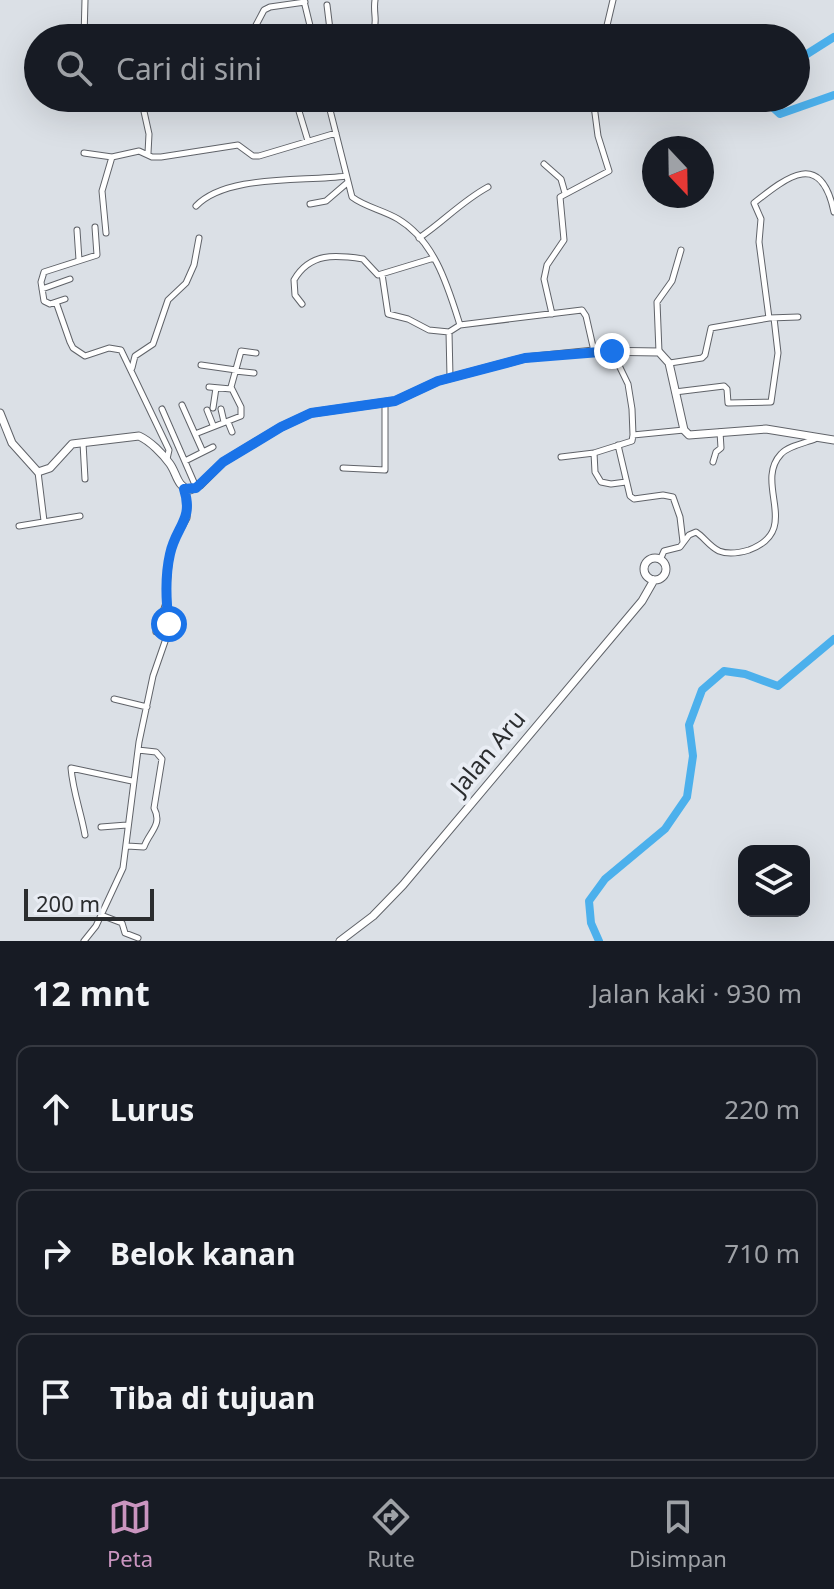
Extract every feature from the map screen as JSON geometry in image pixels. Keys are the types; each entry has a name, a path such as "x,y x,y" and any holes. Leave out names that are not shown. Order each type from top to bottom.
{"street":[{"path":"84,24 85,0"},
{"path":"375,0 375,24"},
{"path":"607,24 613,0"},
{"path":"257,24 264,10 270,7 304,1 310,24"},
{"path":"327,5 329,24"},
{"path":"144,112 149,134 148,153"},
{"path":"299,112 308,141"},
{"path":"331,112 353,199 396,217 419,238 445,278 460,325"},
{"path":"552,314 544,274 564,242 559,199 609,171 598,136 595,112"},
{"path":"84,153 112,157 133,151 161,157 238,145 253,156 259,156 336,133"},
{"path":"106,233 102,191 112,157"},
{"path":"544,164 561,179 565,193"},
{"path":"675,392 724,386 728,403 771,402 778,353 759,242 761,219 754,203 780,182 809,173 818,176 824,184 834,212"},
{"path":"310,204 326,201 346,179"},
{"path":"196,206 213,193 251,184 346,179"},
{"path":"419,238 469,196 488,187"},
{"path":"65,299 47,304 44,301 45,270 97,255 95,227"},
{"path":"77,230 79,260"},
{"path":"132,369 135,356 153,344 168,300 186,283 195,264 199,238"},
{"path":"681,250 672,281 657,302 659,352 669,363 684,430 691,436 766,429 834,440"},
{"path":"302,304 295,295 294,280 304,266 319,257 328,255 363,259 368,261 376,274 434,258"},
{"path":"382,274 388,314 408,319 429,330 449,332 460,325 582,310 594,351"},
{"path":"42,289 70,279"},
{"path":"56,302 73,348 85,356 117,348 132,369 169,450 167,459"},
{"path":"669,363 702,358 711,328 798,317"},
{"path":"449,332 450,377"},
{"path":"195,434 213,425 240,418 243,412 231,389 241,351 256,353"},
{"path":"184,489 196,488 223,462 301,417 319,411 385,403 450,377 525,358 594,351 659,352"},
{"path":"561,457 594,453 633,441 628,384 612,351"},
{"path":"201,365 254,373"},
{"path":"213,425 210,409 213,387 231,389"},
{"path":"343,468 385,470 385,403"},
{"path":"182,405 203,452"},
{"path":"162,409 196,488"},
{"path":"221,409 232,432"},
{"path":"0,413 12,443 38,472 44,521"},
{"path":"633,435 684,430"},
{"path":"713,462 721,448 720,432"},
{"path":"38,472 50,468 68,446 139,436 167,459 184,489 188,511 170,554 166,602 169,630 153,676 132,781 123,868 96,926 84,941"},
{"path":"660,560 664,551 680,547 696,532 712,547 727,553 748,550 762,543 773,532 776,520 773,467 782,452 816,438"},
{"path":"83,443 85,479"},
{"path":"618,445 630,496 634,499 663,495 673,497 680,517 683,543"},
{"path":"185,461 213,447"},
{"path":"594,453 595,472 601,482 626,482"},
{"path":"19,526 80,516"},
{"path":"653,559 660,560 666,571 663,577 654,580 647,577 645,566 653,559"},
{"name":"Jalan Aru","path":"340,941 373,916 403,885 642,601 654,580"},
{"path":"156,632 166,602"},
{"path":"114,699 147,707"},
{"path":"127,846 144,847 155,831 158,816 154,808 162,759 156,752 138,750"},
{"path":"85,835 80,807 73,793 71,768 132,781"},
{"path":"101,827 127,825"},
{"path":"101,915 122,923 125,933 138,938"}],"waterway":[{"path":"810,52 834,37"},
{"path":"810,103 834,95"},
{"path":"778,112 786,112"},
{"path":"599,941 591,923 589,901 605,879 665,829 687,797 693,756 689,725 702,690 724,671 745,674 778,686 834,639"}],"route":[{"path":"169,624 166,602 169,563 173,543 187,518 184,489 196,488 223,462 311,413 395,401 425,385 525,358 612,351"}]}
